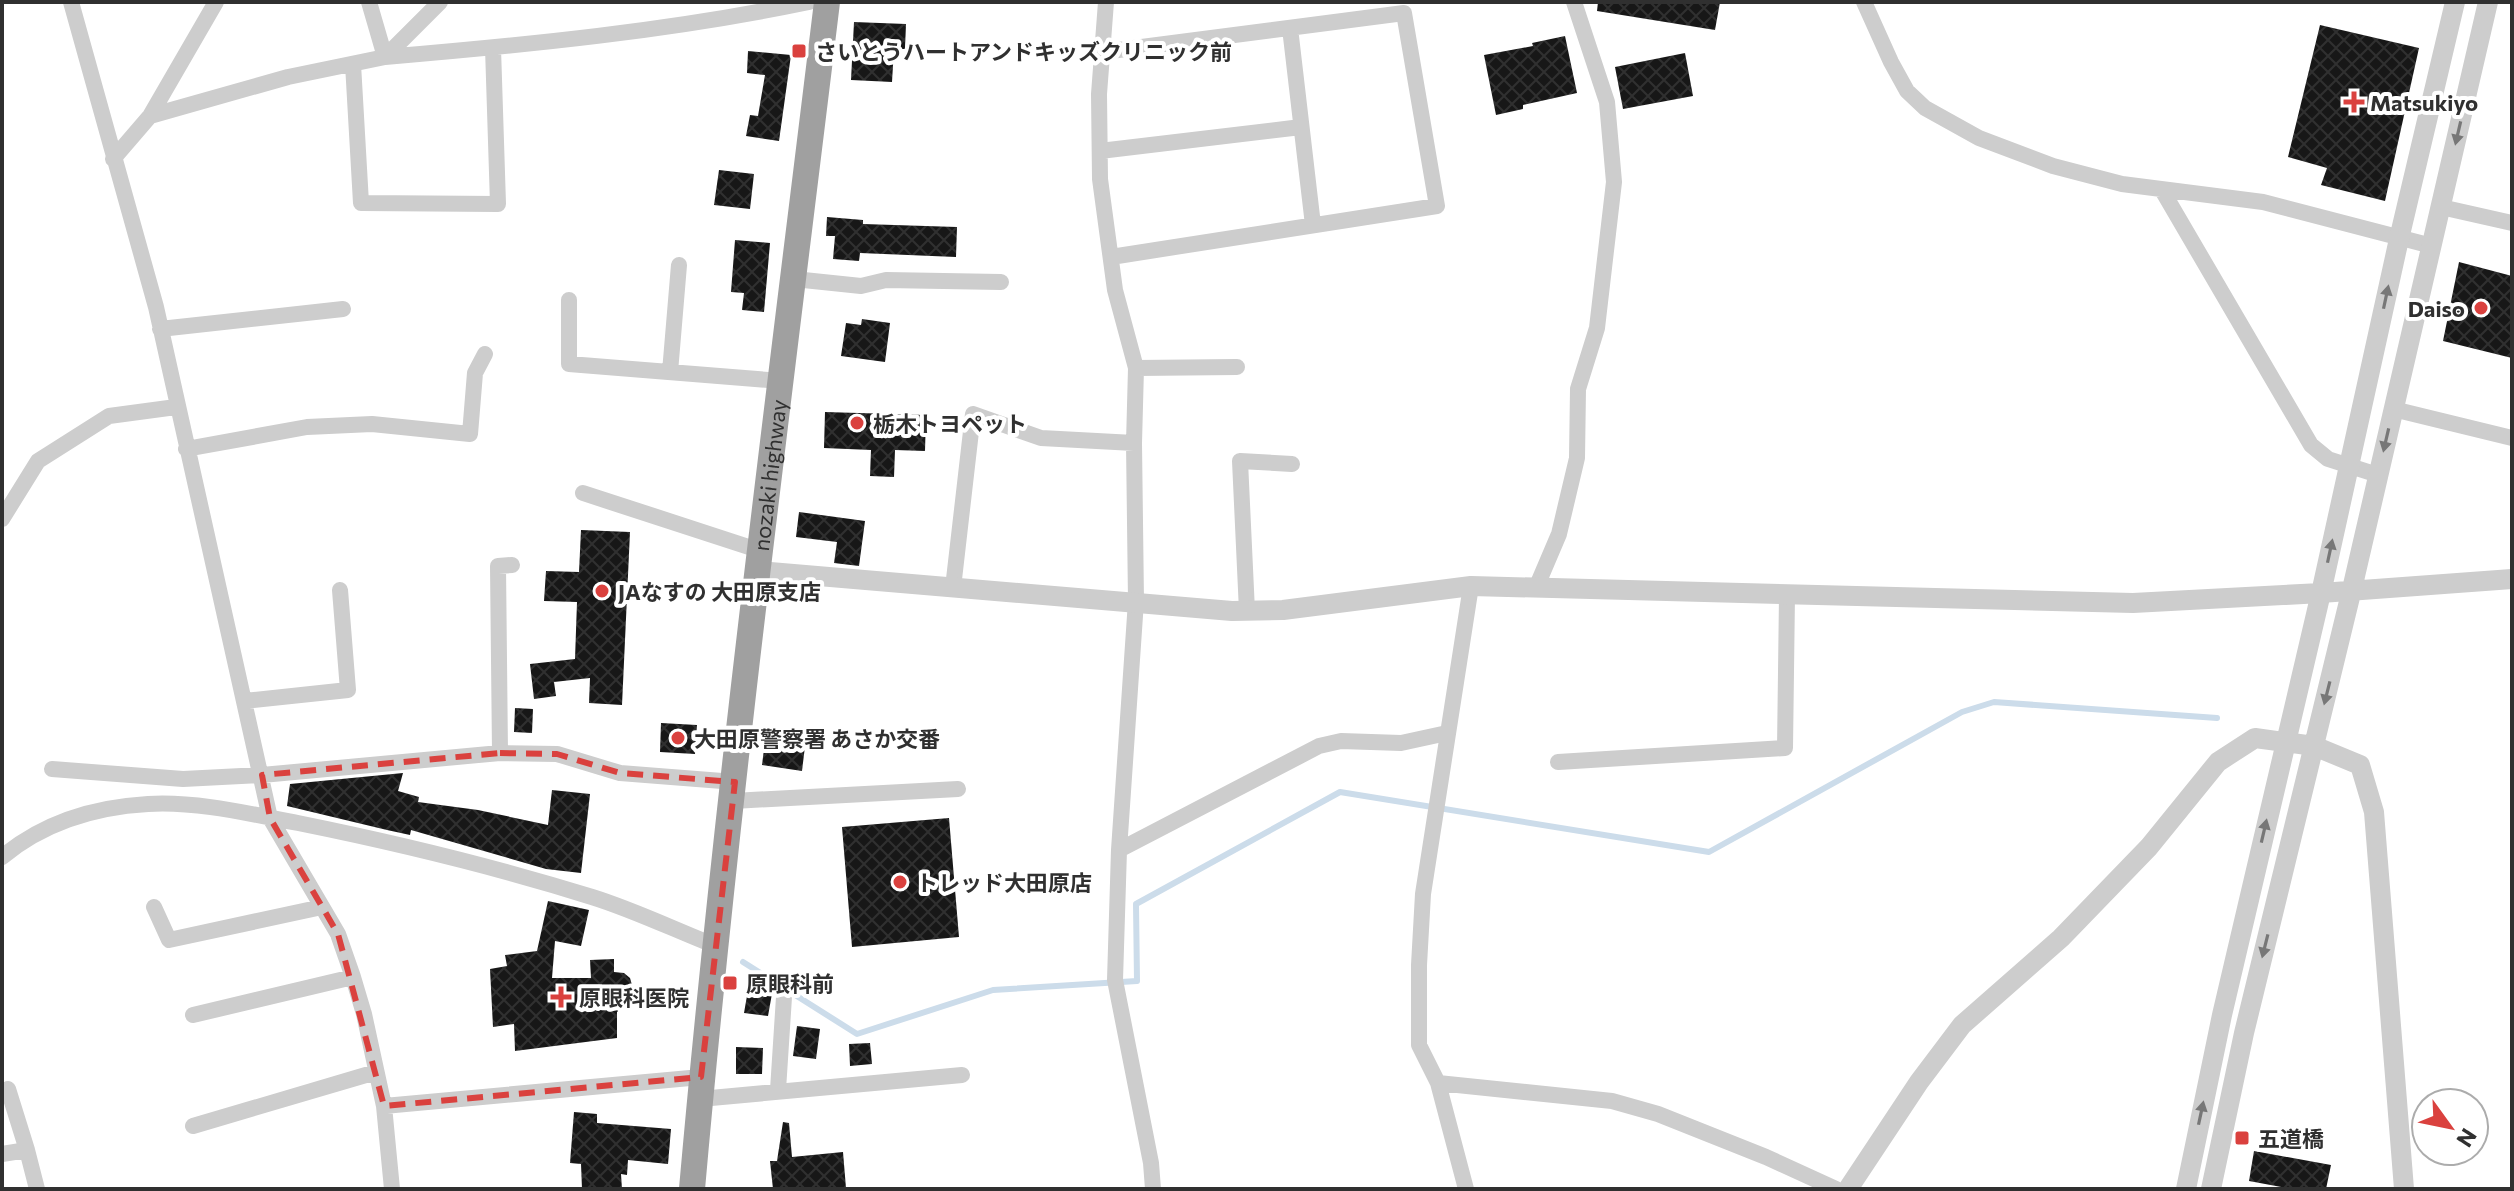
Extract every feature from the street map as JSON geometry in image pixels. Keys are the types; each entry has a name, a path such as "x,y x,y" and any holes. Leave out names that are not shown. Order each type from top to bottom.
{"highway":[{"name":"nozaki highway","path":"692,1189 700,1088 759,561 827,2"}],"street":[{"path":"71,2 160,329 270,818 338,934 353,977 384,1106 392,1189"},
{"path":"113,159 150,116 216,2"},
{"path":"369,2 385,57"},
{"path":"385,57 440,2"},
{"path":"150,116 288,77 385,57 493,48 747,15 809,2"},
{"path":"1106,2 1099,94 1100,179 1115,290 1136,368 1136,601 1119,850 1115,980 1151,1163 1153,1189"},
{"path":"1536,588 1559,534 1577,458 1578,389 1597,328 1614,182 1607,102 1574,2"},
{"path":"1864,2 1902,81 1925,108 1979,138 2053,166 2122,184 2263,202 2432,246"},
{"path":"2186,1189 2284,741 2321,593 2455,2"},
{"path":"2211,1189 2244,1033 2352,589 2488,2"},
{"path":"1103,52 1404,13 1437,206 1111,257"},
{"path":"1290,28 1313,225"},
{"path":"353,64 361,203 498,204 493,48"},
{"path":"1100,151 1301,127"},
{"path":"2162,190 2311,445 2328,459 2378,475"},
{"path":"2441,207 2512,223"},
{"path":"670,372 679,265"},
{"path":"794,279 861,286 886,280 1001,282"},
{"path":"569,300 569,364 781,381"},
{"path":"160,329 343,309"},
{"path":"186,449 307,427 372,424 470,434 475,373 485,354"},
{"path":"1136,368 1237,367"},
{"path":"2,519 38,461 109,416 176,407"},
{"path":"2393,409 2512,438"},
{"path":"953,588 973,414 1041,438 1134,443"},
{"path":"1247,611 1240,461 1292,464"},
{"path":"583,493 759,561 953,588 1247,611 1283,610 1471,586 2133,603 2512,579"},
{"path":"500,753 498,566 512,565"},
{"path":"1466,1189 1438,1083 1419,1045 1419,965 1423,894 1471,586"},
{"path":"244,701 348,690 340,590"},
{"path":"1558,762 1785,748 1787,595"},
{"path":"1119,850 1319,746 1341,741 1401,743 1447,733"},
{"path":"1848,1189 1919,1082 1962,1025 2061,938 2149,847 2218,762 2255,738 2314,746 2360,765 2374,812 2404,1189"},
{"path":"52,769 183,779 262,775 500,753 557,754 620,773 734,792 958,789"},
{"path":"2,857 41,830 100,809 179,804 270,818 399,845 594,898 716,946"},
{"path":"154,907 169,940 322,907"},
{"path":"193,1015 353,977"},
{"path":"778,1090 784,997"},
{"path":"193,1126 376,1072"},
{"path":"384,1106 700,1088 778,1090 962,1075"},
{"path":"1438,1083 1612,1101 1658,1114 1836,1189"},
{"path":"8,1089 37,1189"},
{"path":"2,1154 27,1150"}],"highlighted area":[{"path":"500,753 557,754 620,773 735,782 701,1077 384,1106 338,934 270,818 262,775"}],"building":[{"path":"1598,2 1720,2 1715,30 1597,11"},
{"path":"854,22 906,24 905,49 894,49 892,82 851,80"},
{"name":"Matsukiyo","path":"2320,25 2419,48 2385,201 2321,185 2327,168 2288,157"},
{"path":"1565,36 1577,93 1523,105 1523,109 1496,115 1484,55 1533,46 1532,43"},
{"path":"748,51 791,55 779,141 746,136 750,115 758,116 765,75 747,73"},
{"path":"1685,53 1693,96 1623,109 1615,67"},
{"path":"719,170 754,174 750,209 714,205"},
{"path":"827,217 863,220 863,224 957,227 956,257 860,253 859,261 833,259 835,236 826,236"},
{"path":"735,240 770,243 764,312 742,310 744,293 731,292"},
{"name":"Daiso","path":"2459,262 2512,276 2512,358 2443,341"},
{"path":"862,319 890,323 885,362 841,356 846,323 861,325"},
{"path":"825,412 926,415 925,451 895,450 894,477 870,476 871,450 824,448"},
{"path":"799,512 865,521 859,566 834,563 837,542 796,537"},
{"name":"JAなすの 大田原支店","path":"581,530 630,532 622,705 589,703 590,678 554,682 556,696 534,699 530,664 575,659 577,602 544,601 546,571 579,572"},
{"path":"515,708 533,709 532,733 514,732"},
{"name":"大田原警察署 あさか交番","path":"661,723 697,725 695,754 660,752"},
{"path":"766,733 806,738 802,771 762,765"},
{"path":"403,773 398,791 419,797 418,802 478,810 548,825 552,790 590,794 581,873 546,869 411,830 410,835 287,806 290,784"},
{"name":"トレッド大田原店","path":"949,818 959,937 852,947 842,827"},
{"name":"原眼科医院","path":"548,901 589,910 581,946 555,941 552,978 591,978 590,960 614,959 614,972 624,973 630,978 634,992 617,1012 617,1038 515,1051 514,1024 493,1027 490,969 507,966 505,955 537,951"},
{"path":"749,984 773,988 768,1016 744,1013"},
{"path":"797,1026 820,1029 816,1059 793,1056"},
{"path":"870,1043 872,1064 850,1066 849,1044"},
{"path":"736,1047 763,1048 762,1074 736,1074"},
{"path":"574,1112 597,1114 597,1123 671,1129 668,1164 628,1160 627,1175 621,1174 622,1189 582,1189 581,1164 570,1163"},
{"path":"783,1122 789,1123 792,1157 843,1152 846,1188 773,1189 770,1161 777,1161"},
{"path":"2254,1151 2331,1165 2326,1189 2292,1189 2249,1181"}],"waterway":[{"path":"743,962 857,1034 993,990 1137,981 1136,904 1340,792 1709,852 1962,712 1994,702 2217,718"}],"place":[{"name":"さいとうハートアンドキッズクリニック前","path":"799,51"},
{"name":"Matsukiyo","path":"2354,102"},
{"name":"Daiso","path":"2481,308"},
{"name":"栃木トヨペット","path":"857,423"},
{"name":"JAなすの 大田原支店","path":"602,591"},
{"name":"大田原警察署 あさか交番","path":"678,738"},
{"name":"トレッド大田原店","path":"900,882"},
{"name":"原眼科前","path":"730,983"},
{"name":"原眼科医院","path":"561,997"},
{"name":"五道橋","path":"2242,1138"}]}
